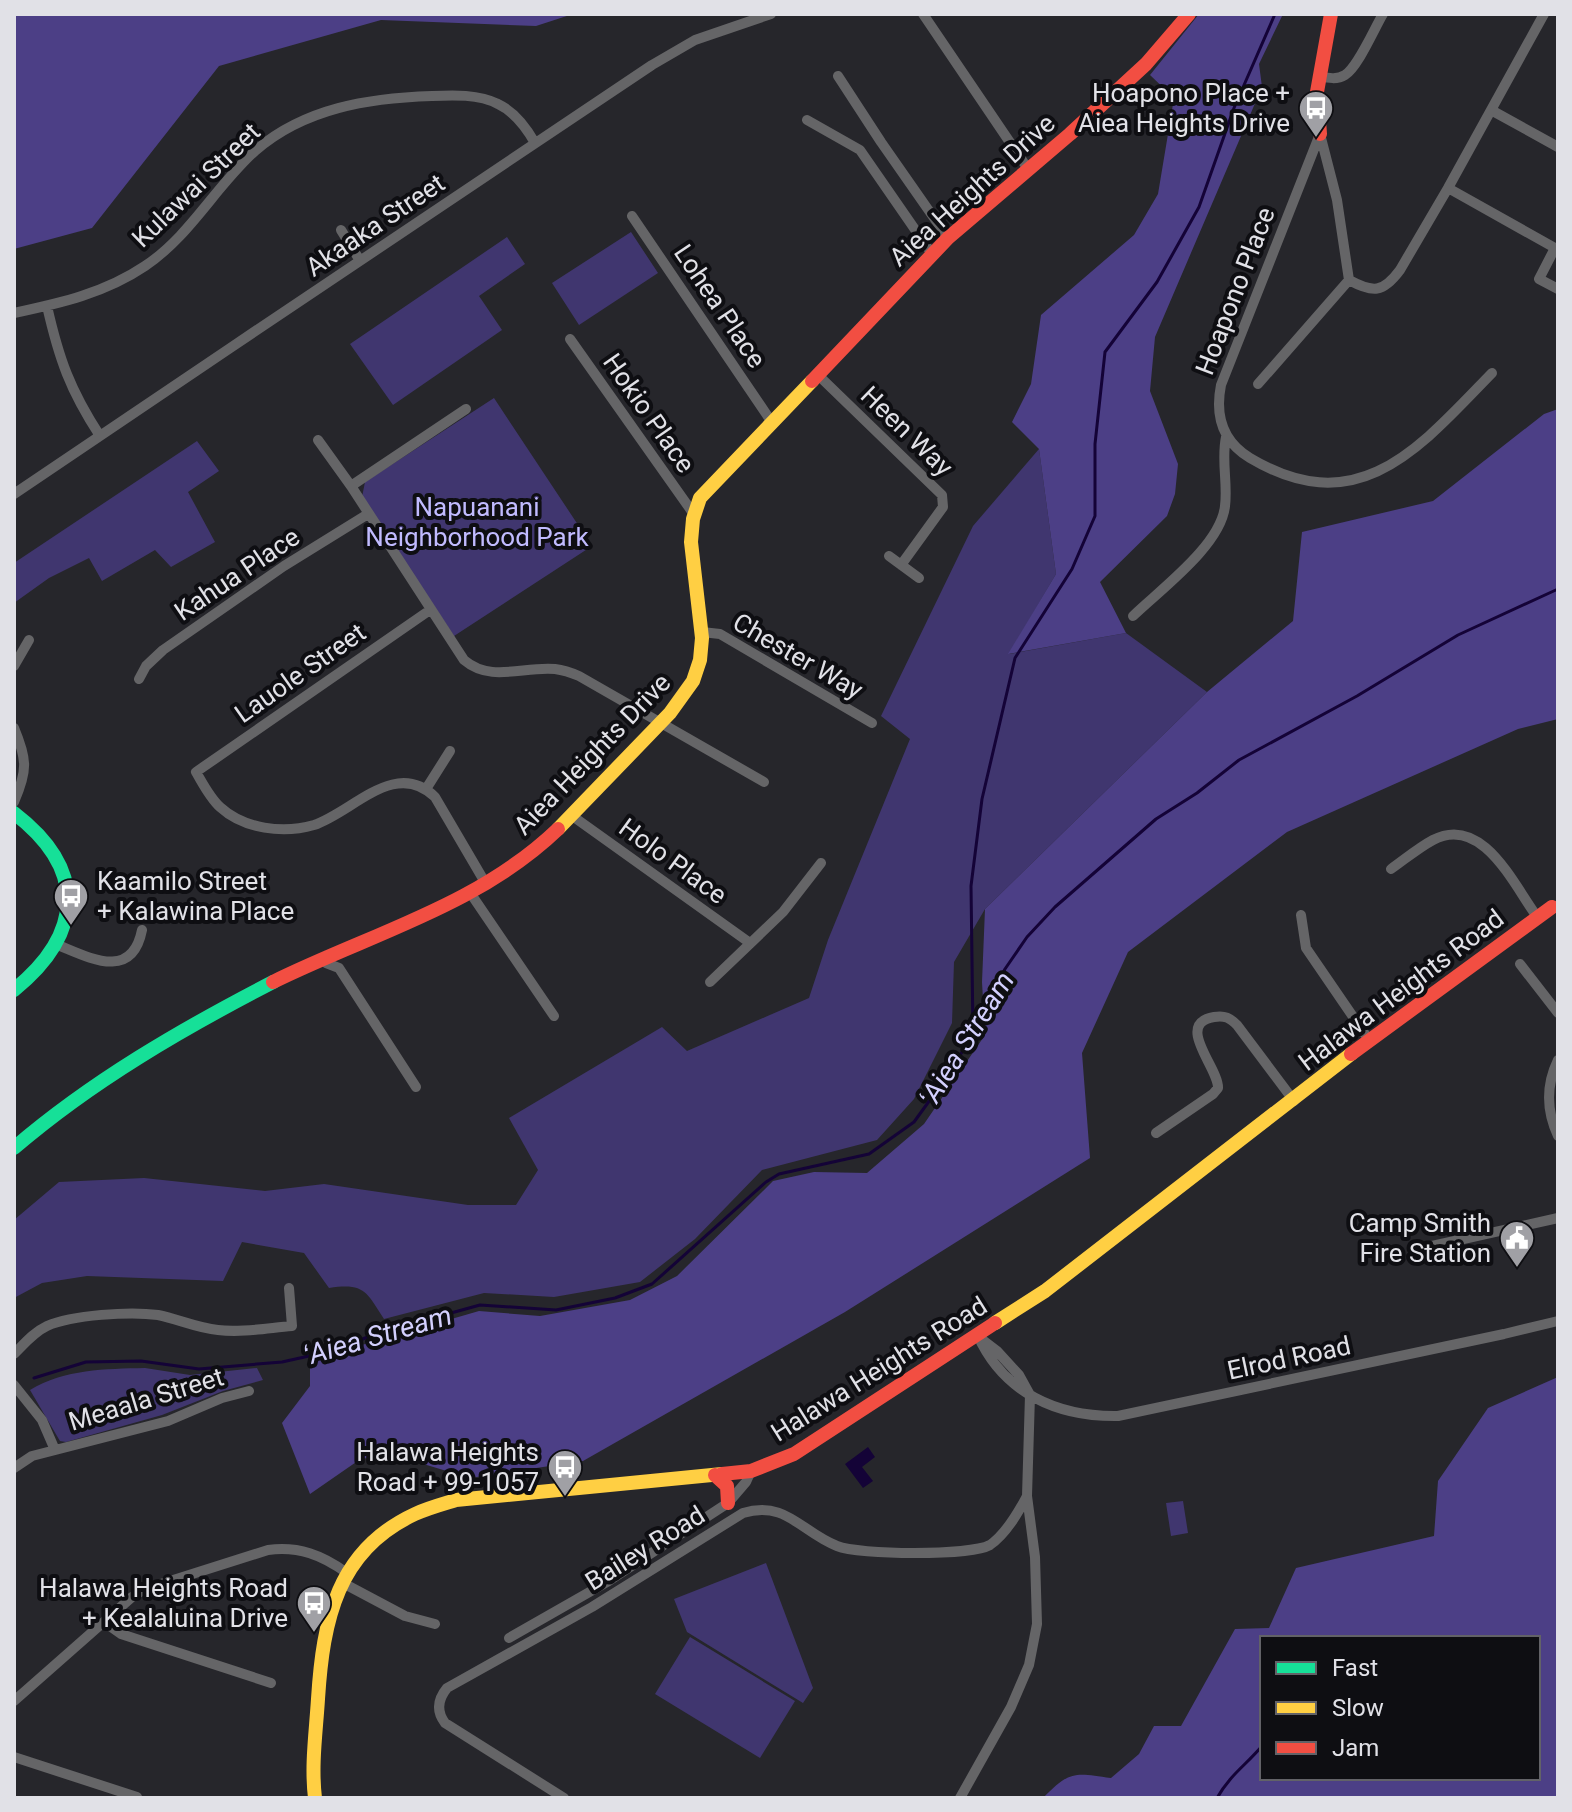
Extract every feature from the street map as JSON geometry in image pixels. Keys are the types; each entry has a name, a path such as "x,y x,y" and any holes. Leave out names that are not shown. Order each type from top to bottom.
{"street":[{"name":"Akaaka Street","path":"14,494 309,296 359,259 675,50 771,14"},
{"path":"923,14 1028,169"},
{"name":"Aiea Heights Drive","path":"14,1148 79,1095 123,1066 254,991 471,894 533,852 658,723 693,682 700,663 702,632 692,535 693,513 714,480 948,238 1146,64 1189,14"},
{"path":"1331,14 1317,92 1320,134 1334,188 1349,280"},
{"path":"1320,76 1331,79 1343,76 1352,69 1383,14"},
{"path":"1349,280 1367,290 1381,288 1391,282 1448,188 1544,14"},
{"path":"838,76 948,238"},
{"name":"Kulawai Street","path":"14,313 91,294 120,282 148,264 185,232 231,175 256,150 303,122 337,107 405,97 475,96 498,103 518,118 535,143"},
{"path":"1491,110 1558,147"},
{"path":"807,120 860,150 932,254"},
{"name":"Hoapono Place","path":"1133,616 1204,547 1219,527 1225,506 1223,448 1226,437 1220,423 1218,401 1221,385 1320,134"},
{"path":"1448,188 1555,248 1539,279 1558,289"},
{"name":"Lohea Place","path":"632,216 771,421"},
{"path":"341,230 359,259"},
{"path":"1258,384 1349,280"},
{"path":"47,306 59,357 70,385 100,436"},
{"name":"Hokio Place","path":"570,339 693,513"},
{"path":"1226,437 1244,455 1273,472 1301,480 1327,483 1350,481 1373,474 1409,454 1492,373"},
{"name":"Heen Way","path":"817,374 942,495 943,507 901,565"},
{"path":"351,486 466,409"},
{"path":"318,440 423,595 430,610 472,667 493,673 557,669 599,686 764,782"},
{"name":"Kahua Place","path":"139,679 146,666 163,650 284,566 368,514"},
{"path":"889,556 919,578"},
{"name":"Lauole Street","path":"426,789 411,782 395,783 376,790 315,824 292,829 268,829 241,821 220,807 196,772 430,610"},
{"name":"Chester Way","path":"702,632 720,634 872,723"},
{"path":"14,666 29,640"},
{"path":"14,728 25,760 24,778 14,802"},
{"path":"450,751 426,789 435,797 486,884"},
{"path":"14,813 42,834 54,850 63,871 67,912 58,945 43,967 14,990"},
{"name":"Holo Place","path":"571,815 750,943"},
{"path":"1391,869 1433,840 1450,835 1477,840 1491,850 1538,918"},
{"path":"710,982 783,912 821,863"},
{"path":"471,894 554,1016"},
{"name":"Halawa Heights Road","path":"315,1798 320,1655 330,1607 357,1557 385,1531 415,1512 434,1505 477,1497 751,1471 794,1454 1045,1291 1369,1040 1556,907"},
{"path":"1301,915 1306,948 1369,1040"},
{"path":"58,945 96,961 115,963 136,949 142,930"},
{"path":"323,958 326,963 339,968 416,1087"},
{"path":"1520,964 1558,1013"},
{"path":"1156,1133 1218,1088 1216,1072 1198,1045 1199,1027 1207,1018 1229,1017 1294,1101"},
{"path":"1558,1060 1548,1080 1548,1091 1558,1136"},
{"path":"1432,1246 1558,1218"},
{"path":"14,1354 32,1335 46,1327 62,1321 94,1317 151,1315 222,1331 292,1326 289,1288"},
{"name":"Elrod Road","path":"1030,1395 1047,1405 1072,1412 1118,1416 1558,1321"},
{"path":"960,1798 1011,1707 1029,1665 1037,1624 1037,1584 1027,1496 1030,1395 1019,1375 978,1336"},
{"path":"14,1385 42,1420 55,1450"},
{"name":"Meaala Street","path":"14,1468 32,1456 168,1421 222,1398 249,1391"},
{"path":"509,1638 607,1582 728,1503 751,1471"},
{"path":"715,1475 725,1481 729,1488 728,1503"},
{"name":"Bailey Road","path":"564,1798 445,1723 439,1704 447,1688 592,1607 743,1513 758,1509 774,1510 788,1515 827,1541 858,1551 963,1552 991,1544 1018,1514 1027,1496"},
{"path":"14,1701 145,1589 268,1550 298,1549 316,1554 344,1578 405,1616 435,1624"},
{"path":"104,1622 121,1634 271,1683"},
{"path":"14,1757 137,1797"}],"green space":[{"path":"631,232 658,273 579,325 552,283"},
{"path":"507,237 525,264 479,296 502,330 393,405 350,344"},
{"name":"Napuanani Neighborhood Park","path":"494,398 592,546 454,636 362,497 365,482"},
{"path":"197,441 219,471 188,492 215,542 171,567 155,550 102,581 89,558 49,578 14,603 14,563"},
{"path":"1039,449 1056,574 1009,654 1126,633 1207,692 985,909 954,962 952,1023 914,1099 877,1140 762,1170 695,1239 640,1282 554,1297 484,1293 384,1319 363,1291 350,1287 329,1288 304,1253 242,1242 223,1281 87,1276 42,1283 14,1298 14,1220 59,1182 144,1178 265,1191 324,1184 468,1205 516,1205 538,1170 509,1118 662,1027 687,1051 809,998 828,940 910,739 881,716 973,526"},
{"path":"145,1368 190,1375 257,1368 263,1380 223,1391 162,1415 66,1442 60,1441 30,1390 71,1374"},
{"path":"1183,1501 1188,1533 1171,1536 1166,1503"},
{"path":"766,1563 813,1688 803,1703 687,1632 674,1599"},
{"path":"690,1637 795,1701 760,1758 655,1694"}],"shaded area":[{"path":"14,14 573,14 536,26 381,20 219,66 92,228 14,249"},
{"path":"1199,14 1283,14 1259,64 1262,87 1155,337 1150,391 1178,464 1175,494 1167,516 1100,582 1126,633 1008,654 1056,574 1039,449 1012,422 1031,384 1041,315 1134,235 1158,194 1174,98 1150,75"},
{"path":"1558,409 1558,719 1518,729 1287,832 1128,952 1082,1053 1090,1158 845,1312 583,1461 470,1478 420,1463 362,1458 310,1494 282,1423 310,1386 310,1360 479,1311 540,1316 630,1300 677,1276 773,1181 814,1172 867,1173 924,1124 985,1035 982,982 985,909 1207,692 1293,621 1302,532 1433,501 1544,414"},
{"path":"1558,1377 1558,1798 1043,1798 1067,1778 1089,1775 1111,1778 1139,1754 1154,1726 1181,1726 1235,1629 1269,1628 1296,1568 1434,1536 1438,1481 1488,1408"},
{"path":"868,1447 875,1457 862,1467 873,1481 863,1488 845,1464"}],"waterway":[{"path":"973,1033 971,886 982,799 1015,658 1072,569 1095,516 1095,444 1105,352 1157,282 1199,207 1234,108 1275,14"},
{"name":"ʻAiea Stream","path":"34,1378 86,1362 141,1361 199,1369 282,1362 336,1350 375,1334 480,1305 556,1310 615,1298 652,1284 766,1182 779,1174 869,1154 914,1122 948,1075 973,1034 1005,969 1027,937 1055,907 1156,819 1197,793 1239,760 1357,696 1458,635 1558,589"},
{"path":"1217,1798 1260,1748"}],"traffic: fast":[{"path":"14,813 38,834 55,856 65,879 68,901 64,924 54,946 14,990"},
{"path":"14,1148 106,1078 205,1018 273,982"}],"traffic: slow":[{"path":"558,829 670,713 693,681 700,660 702,638 691,542 693,519 700,498 812,381"},
{"path":"995,1323 1045,1291 1351,1054"},
{"path":"315,1798 314,1761 320,1670 330,1615 351,1568 368,1547 389,1529 420,1512 456,1500 722,1474"}],"traffic: jam":[{"path":"812,381 948,238 1070,134 1146,64 1189,14"},
{"path":"1320,134 1317,92 1331,14"},
{"path":"273,982 458,899 527,856 558,829"},
{"path":"1351,1054 1552,907"},
{"path":"722,1474 751,1471 794,1454 995,1323"},
{"path":"715,1475 727,1486 728,1503"}],"place":[{"name":"Hoapono Place + Aiea Heights Drive","path":"1316,139"},
{"name":"Kaamilo Street + Kalawina Place","path":"71,927"},
{"name":"Camp Smith Fire Station","path":"1517,1269"},
{"name":"Halawa Heights Road + 99-1057","path":"565,1498"},
{"name":"Halawa Heights Road + Kealaluina Drive","path":"314,1634"}]}
